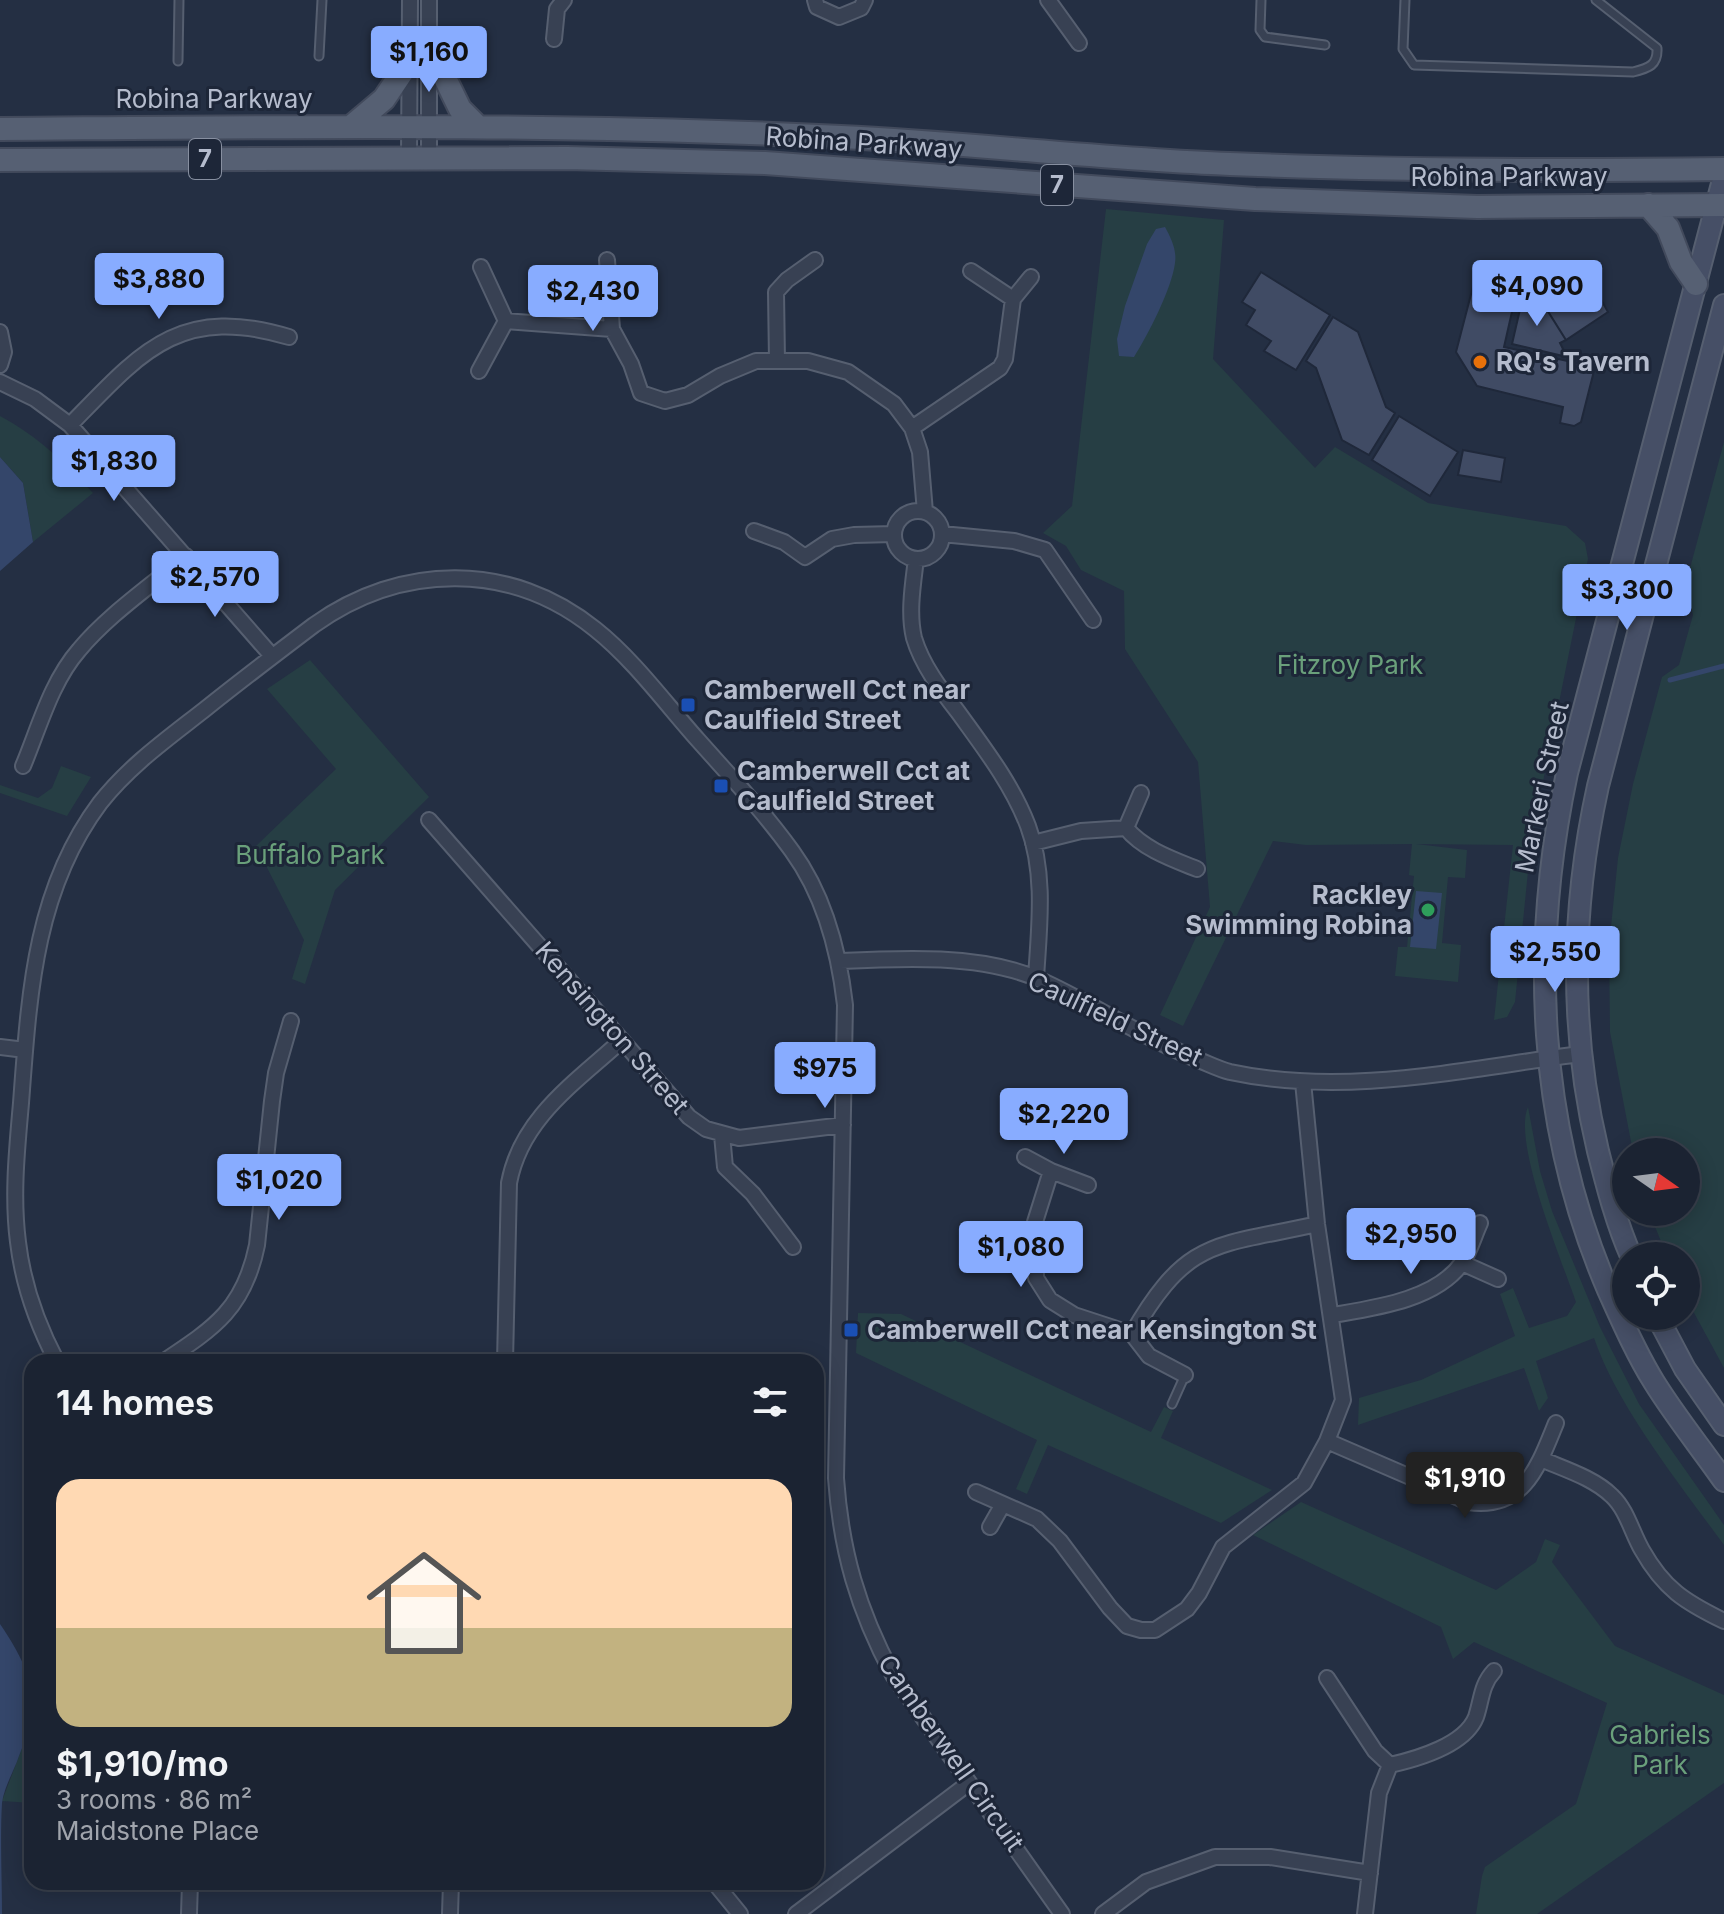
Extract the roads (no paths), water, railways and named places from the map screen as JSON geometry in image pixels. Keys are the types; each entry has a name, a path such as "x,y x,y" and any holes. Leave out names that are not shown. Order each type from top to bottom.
{"main road":[{"path":"352,126 384,99 419,62 443,74 460,109 477,126"},
{"name":"Robina Parkway","path":"0,129 477,126 843,137 1227,164 1424,170 1724,169"},
{"name":"Robina Parkway","path":"0,160 419,157 765,163 1255,199 1477,207 1720,205"},
{"name":"Markeri Street","path":"1724,176 1720,205 1696,284 1567,773 1555,829 1544,946 1548,1058 1566,1161 1579,1213 1624,1326 1654,1382 1724,1481"},
{"path":"1648,205 1668,228 1681,262 1696,284"},
{"name":"Markeri Street","path":"1626,1242 1606,1181 1580,1054 1577,944 1587,837 1724,305"},
{"path":"1664,1330 1685,1369 1724,1425"}],"street":[{"path":"410,0 419,62 419,157"},
{"path":"419,62 429,0"},
{"path":"554,39 557,9 564,0"},
{"path":"815,0 817,7 839,17 861,8 865,0"},
{"path":"1048,0 1079,43"},
{"path":"607,260 612,329 631,364 641,393 665,401 688,395 720,376 756,361 808,361 848,372 894,404 912,428 920,452 925,512"},
{"path":"777,361 776,292 815,260"},
{"path":"481,267 506,321"},
{"path":"971,271 1013,299"},
{"path":"912,428 1000,368 1005,359 1013,299 1031,277"},
{"path":"506,321 612,329"},
{"path":"479,371 506,321"},
{"path":"70,425 137,360 167,338 220,326 253,328 289,337"},
{"path":"0,332 4,352 0,365"},
{"path":"0,382 35,399 70,425 272,656"},
{"path":"925,512 936,519 942,534 939,547 932,554 916,559 898,549 894,534 901,518 908,513 925,512"},
{"path":"754,531 784,542 805,557 832,539 894,534"},
{"path":"942,534 1014,541 1045,550 1093,620"},
{"path":"23,766 59,679 79,649 97,630 186,556"},
{"path":"916,559 912,614 915,639 928,669 1009,785 1033,843 1040,906 1036,978"},
{"name":"Camberwell Circuit","path":"53,1354 37,1323 23,1273 16,1229 17,1161 25,1050 39,936 56,882 81,830 121,778 159,744 336,609 364,595 417,580 444,578 492,581 535,593 562,605 598,631 621,653 794,853 817,897 840,961 845,1020 837,1382 838,1514 851,1578 876,1643 912,1705 1062,1914"},
{"path":"1126,828 1141,793"},
{"name":"Kensington Street","path":"429,820 689,1117 722,1135 758,1137 843,1125"},
{"path":"1033,843 1081,831 1126,828"},
{"path":"1126,828 1133,837 1149,847 1197,869"},
{"name":"Caulfield Street","path":"840,961 919,957 995,967 1036,978 1164,1046 1226,1071 1276,1080 1398,1079 1580,1054"},
{"path":"175,1354 214,1327 232,1308 252,1268 276,1073 291,1021"},
{"path":"505,1354 509,1183 516,1154 532,1125 546,1109 622,1040"},
{"path":"0,1047 25,1050"},
{"path":"976,1492 1037,1519 1060,1541 1127,1626 1155,1630 1187,1609 1223,1547 1304,1483 1327,1441 1343,1400 1333,1315 1317,1224 1303,1082"},
{"path":"722,1135 725,1167 753,1194 793,1247"},
{"path":"1025,1157 1088,1185"},
{"path":"1051,1171 1035,1222 1036,1278 1050,1300 1074,1315 1132,1334 1149,1356 1185,1375"},
{"path":"1333,1315 1384,1306 1441,1285 1462,1263 1480,1223"},
{"path":"1132,1334 1166,1282 1188,1261 1217,1245 1317,1224"},
{"path":"1462,1263 1498,1279"},
{"path":"1327,1441 1468,1502 1484,1504 1502,1502 1515,1494 1541,1459 1556,1423"},
{"path":"1541,1459 1599,1485 1613,1497 1642,1551 1665,1582 1687,1602 1724,1621"},
{"path":"990,1527 1003,1504"},
{"path":"1390,1765 1422,1758 1469,1728 1475,1720 1484,1682 1494,1671"},
{"path":"1327,1678 1375,1751 1390,1765"},
{"path":"1365,1914 1379,1793 1390,1765"},
{"path":"796,1914 969,1783"},
{"path":"1103,1914 1146,1882 1215,1857 1270,1857 1370,1873"},
{"path":"189,1914 190,1890"},
{"path":"450,1914 451,1890"},
{"path":"720,1890 740,1914"}],"lane":[{"path":"178,61 179,0"},
{"path":"319,56 322,0"},
{"path":"1261,0 1260,30 1265,37 1325,45"},
{"path":"1405,0 1403,49 1414,65 1633,72 1652,66 1658,59 1657,48 1596,0"},
{"path":"1172,1404 1185,1375"}],"water":[{"path":"1165,227 1175,253 1169,285 1134,357 1119,356 1117,339 1125,306 1147,244 1156,229"},
{"path":"0,457 23,483 33,542 0,571"},
{"path":"1416,891 1442,893 1436,949 1410,947"},
{"path":"0,1624 24,1666 24,1742 2,1803 0,1914"}],"waterway":[{"path":"1670,680 1724,666"}],"place":[{"name":"RQ's Tavern","path":"1480,362"},
{"name":"Camberwell Cct near Caulfield Street","path":"688,705"},
{"name":"Camberwell Cct at Caulfield Street","path":"721,786"},
{"name":"Rackley Swimming Robina","path":"1428,910"},
{"name":"Camberwell Cct near Kensington St","path":"851,1330"}],"park label":[{"name":"Fitzroy Park","path":"1350,665"},
{"name":"Buffalo Park","path":"310,855"},
{"name":"Gabriels Park","path":"1660,1750"}]}
